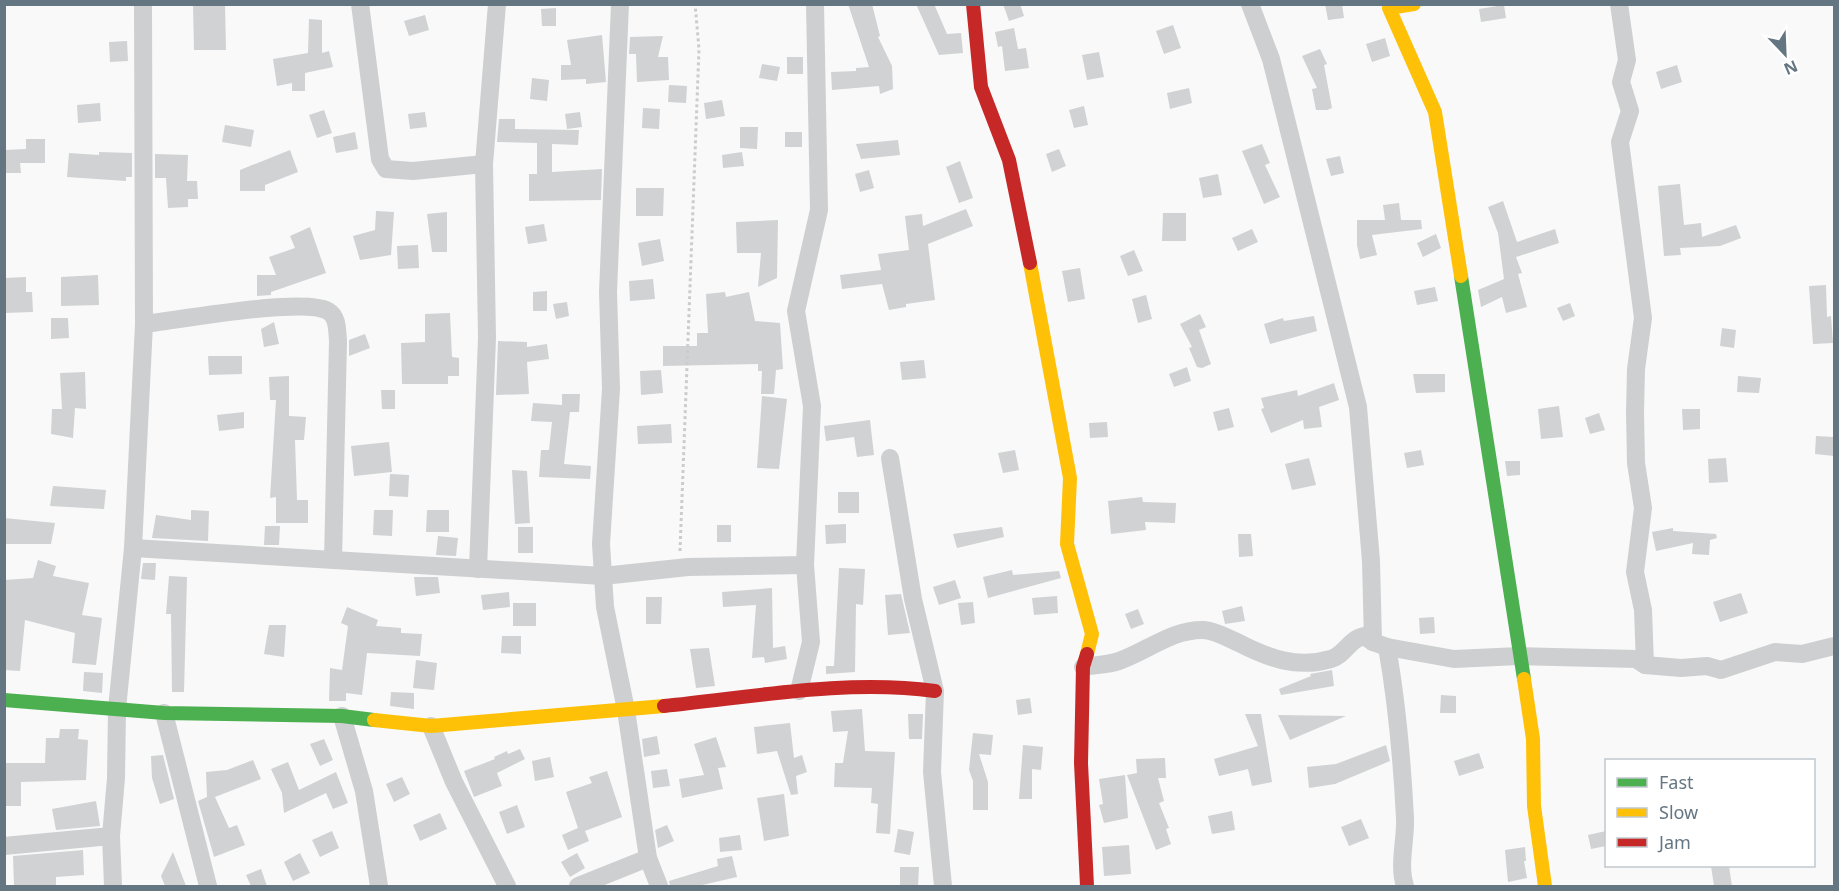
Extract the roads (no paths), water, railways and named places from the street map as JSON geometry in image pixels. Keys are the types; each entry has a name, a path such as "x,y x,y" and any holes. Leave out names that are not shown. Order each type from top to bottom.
{"street":[{"path":"112,886 111,836 116,778 117,709 133,548 144,324 143,4"},
{"path":"360,4 380,159 386,169 413,171 484,164"},
{"path":"478,568 487,339 484,164 497,4"},
{"path":"620,4 608,292 611,389 601,544 609,629 626,710 648,858 659,886"},
{"path":"799,691 811,642 805,565 812,406 796,311 819,210 815,4"},
{"path":"973,4 981,87 1009,160 1070,478 1067,543 1092,634 1083,667 1081,763 1087,886"},
{"path":"1250,4 1271,58 1358,407 1380,645 1396,697 1404,809 1402,872 1405,886"},
{"path":"1414,4 1389,8 1435,112 1533,739 1534,806 1545,886"},
{"path":"1619,4 1627,60 1621,82 1630,111 1620,142 1642,318 1636,369 1635,412 1636,463 1643,508 1635,572 1643,610 1645,664"},
{"path":"144,324 291,307 316,306 331,312 337,322 338,341 333,560"},
{"path":"890,458 913,599 935,691 932,772 942,886"},
{"path":"133,548 603,576 743,564 805,565"},
{"path":"1083,667 1119,661 1155,642 1190,631 1207,630 1270,658 1301,663 1331,659 1341,653 1357,637 1364,636 1380,645 1454,658 1519,656 1636,659 1645,664 1681,668 1707,666 1721,670 1775,652 1802,654 1834,646"},
{"path":"4,700 164,713 342,716 432,726 626,710 799,691 892,685 935,691"},
{"path":"164,713 208,886"},
{"path":"342,716 364,791 379,886"},
{"path":"432,726 454,782 507,886"},
{"path":"4,846 111,836"},
{"path":"578,886 648,858"}]}
